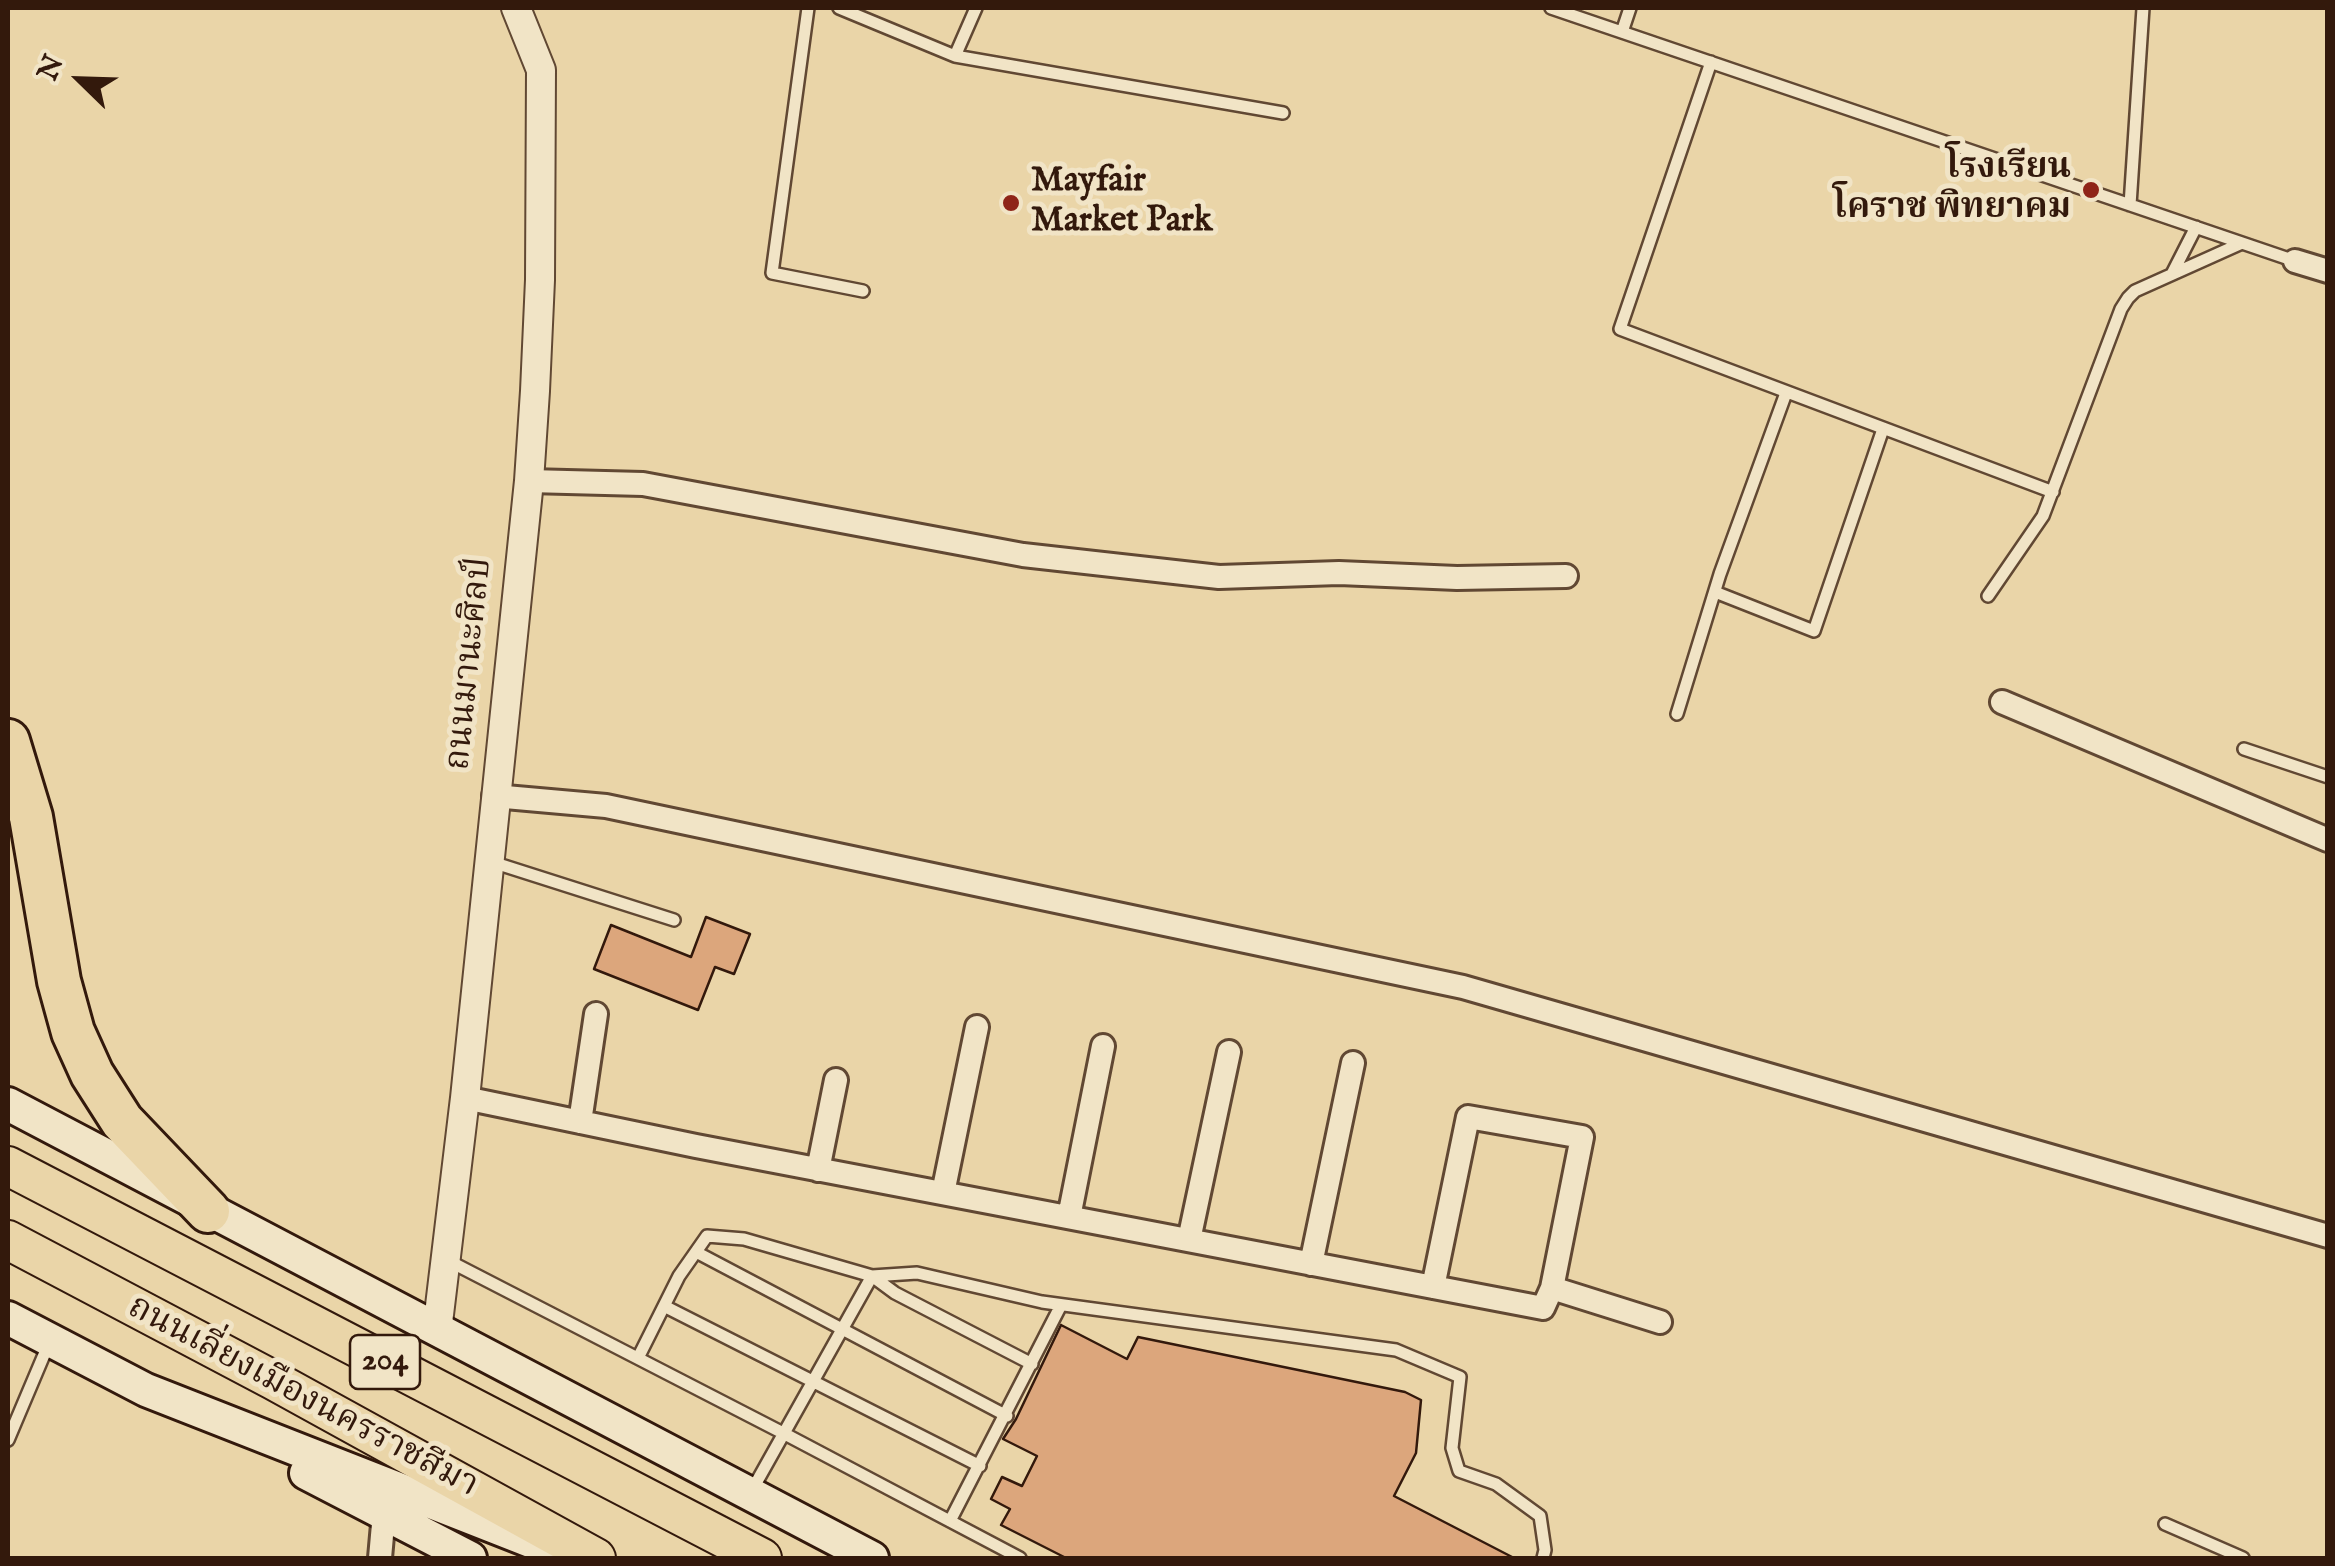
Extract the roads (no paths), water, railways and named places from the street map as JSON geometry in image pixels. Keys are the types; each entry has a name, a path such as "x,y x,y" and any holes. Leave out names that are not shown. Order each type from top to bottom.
{"highway":[{"path":"8,741 31,817 73,1032 92,1074 122,1121 208,1211"},
{"name":"ถนนเลี่ยงเมืองนครราชสีมา","path":"8,1166 762,1558"},
{"name":"ถนนเลี่ยงเมืองนครราชสีมา","path":"8,1240 596,1558"}],"main road":[{"path":"8,1104 872,1558"},
{"path":"8,1318 470,1558"},
{"path":"146,1390 574,1558"}],"street":[{"name":"ถนนมานะศิลป์","path":"437,1331 529,481 540,280 541,70 516,8"},
{"path":"2296,261 2328,272"},
{"path":"529,481 643,484 1023,556 1220,577 1339,573 1457,578 1566,576"},
{"path":"2002,702 2328,840"},
{"path":"494,796 606,806 1463,987 2328,1236"},
{"path":"580,1122 596,1014"},
{"path":"943,1194 977,1027"},
{"path":"1069,1217 1103,1046"},
{"path":"1189,1240 1229,1052"},
{"path":"1311,1264 1354,1063"},
{"path":"818,1170 836,1080"},
{"path":"465,1098 818,1170 1543,1308 1552,1288 1582,1137 1468,1117 1433,1287"},
{"path":"1552,1288 1660,1322"},
{"path":"380,1558 384,1513"}],"lane":[{"path":"808,8 772,274 863,291"},
{"path":"839,8 955,56 1283,113"},
{"path":"955,56 976,8"},
{"path":"1551,8 2296,261"},
{"path":"1622,32 1630,8"},
{"path":"2130,205 2143,8"},
{"path":"1712,62 1620,329 2054,492"},
{"path":"2172,274 2196,227"},
{"path":"1988,596 2035,532 2054,492 2121,309 2135,291 2242,243"},
{"path":"1677,714 1715,592 1786,393"},
{"path":"1715,592 1814,631 1883,429"},
{"path":"2244,749 2328,777"},
{"path":"488,861 674,920"},
{"path":"638,1358 680,1276 708,1236 744,1239 872,1276 917,1272 1062,1305 1396,1350 1460,1377 1452,1448 1459,1471 1496,1484 1540,1516 1545,1550 1542,1558"},
{"path":"696,1252 1006,1416"},
{"path":"446,1260 1020,1558"},
{"path":"749,1494 872,1276"},
{"path":"872,1276 894,1293 1032,1364"},
{"path":"950,1522 1062,1305"},
{"path":"666,1307 980,1466"},
{"path":"8,1440 50,1340"},
{"path":"2165,1524 2243,1558"}],"place":[{"name":"โรงเรียน โคราช พิทยาคม","path":"2091,190"},
{"name":"Mayfair Market Park","path":"1011,203"}]}
